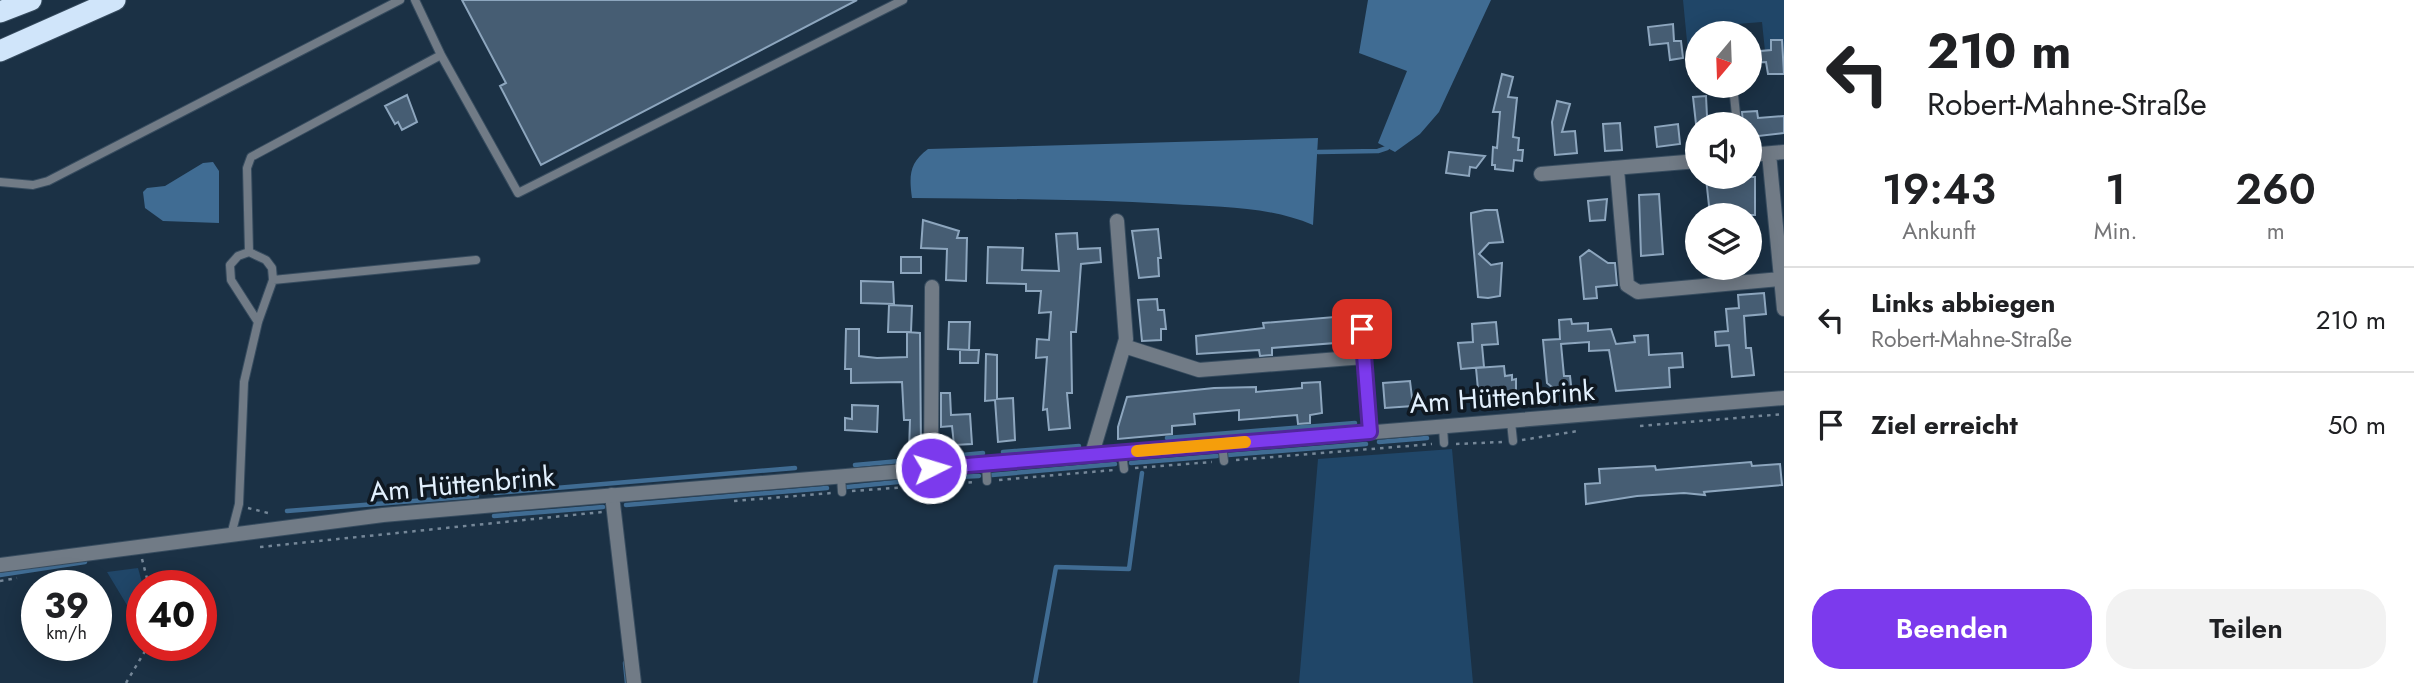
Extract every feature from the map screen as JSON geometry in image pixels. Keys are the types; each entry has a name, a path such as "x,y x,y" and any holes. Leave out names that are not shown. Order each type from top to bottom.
{"highway":[{"path":"0,12 31,0"},
{"path":"0,51 115,0"}],"street":[{"path":"1777,153 1784,309"},
{"path":"1541,174 1685,162"},
{"path":"1617,169 1627,285 1638,292 1781,279"},
{"path":"1095,455 1094,447 1126,339 1117,221"},
{"path":"931,468 932,287"},
{"path":"1362,329 1370,432"},
{"path":"1124,346 1199,370 1364,357"},
{"name":"Am Hüttenbrink","path":"0,565 383,515 1784,398"},
{"path":"612,495 634,683"}],"lane":[{"path":"0,182 33,185 48,181 400,0"},
{"path":"415,0 441,55 518,193 903,0"},
{"path":"249,252 247,167 251,157 441,55"},
{"path":"231,535 239,504 244,382 258,322 273,281 272,268 266,260 249,252 238,256 230,265 231,280 258,322"},
{"path":"273,281 476,260"},
{"path":"1511,422 1513,441"},
{"path":"1443,427 1444,443"},
{"path":"1222,444 1224,461"},
{"path":"1122,453 1124,469"},
{"path":"986,464 987,481"},
{"path":"931,468 933,485"},
{"path":"841,476 842,492"}],"path":[{"path":"1633,426 1784,414"},
{"path":"721,502 1444,443 1513,441 1578,431"},
{"path":"253,547 614,510"},
{"path":"140,545 145,570"},
{"path":"0,581 21,578"},
{"path":"126,683 139,661"}],"shaded area":[{"path":"1368,0 1491,0 1439,112 1420,134 1395,152 1378,143 1407,71 1359,53"},
{"path":"1683,0 1784,0 1784,59 1766,61 1762,21 1685,21"},
{"path":"1318,138 1313,225 1279,214 1225,207 1074,200 912,198 912,170 917,159 928,149"},
{"path":"213,162 219,171 219,223 163,221 145,208 143,192 147,188 165,186 203,163"},
{"path":"1452,449 1473,683 1299,683 1318,459"},
{"path":"138,568 126,570 126,603 112,580 112,571"}],"building":[{"path":"462,0 857,0 541,165 500,86 506,83"},
{"path":"1673,24 1674,41 1681,41 1683,58 1670,60 1668,43 1650,45 1648,27"},
{"path":"1771,40 1782,40 1784,74 1768,74 1766,62 1762,62 1762,51 1771,50"},
{"path":"1502,74 1513,77 1508,97 1517,98 1513,137 1519,138 1518,150 1523,150 1522,161 1514,160 1513,171 1495,169 1495,165 1492,165 1493,147 1497,148 1500,112 1493,112"},
{"path":"407,95 417,122 402,130 398,122 395,124 385,106"},
{"path":"1693,98 1706,98 1707,112 1695,112"},
{"path":"1557,101 1570,104 1562,132 1575,131 1577,153 1555,155 1552,122"},
{"path":"1784,116 1784,133 1762,136 1762,118"},
{"path":"1620,123 1622,150 1605,151 1603,124"},
{"path":"1678,124 1680,144 1657,147 1655,127"},
{"path":"1449,152 1485,156 1476,168 1470,167 1469,176 1446,173"},
{"path":"1707,189 1755,189 1755,203 1709,203"},
{"path":"1659,194 1663,254 1641,256 1639,195"},
{"path":"1607,199 1605,220 1590,221 1588,201"},
{"path":"1497,210 1503,242 1489,243 1479,254 1491,265 1502,263 1500,296 1488,298 1478,297 1471,219 1471,213"},
{"path":"923,220 959,231 957,238 967,238 966,281 946,280 947,249 921,248"},
{"path":"1158,229 1161,258 1158,258 1159,276 1139,278 1132,231"},
{"path":"1077,233 1078,249 1100,248 1101,262 1081,264 1076,332 1071,332 1072,393 1067,393 1070,428 1049,430 1047,409 1043,410 1047,357 1036,358 1037,339 1049,340 1051,312 1039,313 1041,291 1026,291 1026,284 987,283 988,247 1023,248 1022,270 1059,271 1056,234"},
{"path":"1589,250 1608,263 1615,263 1617,285 1596,287 1597,298 1584,299 1580,257"},
{"path":"901,257 921,257 921,273 901,273"},
{"path":"861,281 893,282 894,304 861,303"},
{"path":"1764,293 1766,314 1744,316 1746,348 1751,348 1754,375 1732,377 1729,345 1716,346 1715,332 1728,331 1726,309 1739,308 1738,295"},
{"path":"1157,299 1158,310 1164,310 1166,329 1161,329 1161,340 1142,341 1138,300"},
{"path":"889,305 912,306 911,332 888,332"},
{"path":"1346,316 1348,342 1272,348 1272,355 1260,356 1259,350 1197,354 1196,336 1264,328 1263,323"},
{"path":"1571,319 1572,324 1588,323 1588,331 1611,329 1616,344 1635,342 1634,336 1648,335 1649,355 1682,353 1683,367 1669,368 1670,387 1616,391 1609,350 1589,351 1589,342 1561,344 1564,376 1570,376 1572,394 1553,395 1553,388 1547,383 1543,340 1560,339 1559,320"},
{"path":"949,322 970,322 969,350 948,349"},
{"path":"1496,322 1498,344 1482,345 1484,367 1461,369 1458,343 1473,342 1472,324"},
{"path":"846,329 859,329 859,356 877,358 907,357 907,332 920,333 921,451 909,451 910,420 904,420 902,382 851,383 851,369 845,369"},
{"path":"960,350 979,350 978,363 960,363"},
{"path":"986,354 997,355 997,399 1013,398 1015,440 998,442 995,400 985,401"},
{"path":"1504,366 1505,376 1512,375 1512,380 1516,379 1516,406 1498,407 1497,398 1479,400 1476,368"},
{"path":"1410,381 1413,406 1385,408 1383,383"},
{"path":"1320,382 1322,413 1310,415 1310,423 1298,424 1297,415 1239,420 1239,410 1194,414 1195,424 1172,426 1172,434 1118,439 1118,427 1127,397 1214,388 1256,387 1256,392 1302,388 1302,383"},
{"path":"941,393 950,393 951,415 970,414 972,444 954,445 952,426 941,427"},
{"path":"852,405 878,406 877,432 845,430 845,418 852,419"},
{"path":"1751,462 1752,466 1780,464 1782,485 1704,492 1705,495 1684,493 1637,496 1586,504 1585,484 1600,483 1599,469 1655,466 1656,470"}],"waterway":[{"path":"1318,152 1378,151 1387,148"},
{"path":"1167,438 1355,423"},
{"path":"1379,442 1427,438"},
{"path":"1228,455 1366,444"},
{"path":"1003,452 1079,446"},
{"path":"942,457 983,453"},
{"path":"1131,463 1217,456"},
{"path":"855,465 922,459"},
{"path":"992,475 1115,464"},
{"path":"495,493 795,468"},
{"path":"1035,683 1056,567 1129,569 1142,473"},
{"path":"937,478 979,476"},
{"path":"847,487 928,479"},
{"path":"626,505 827,488"},
{"path":"287,511 477,496"},
{"path":"494,516 603,507"},
{"path":"0,575 85,562"},
{"path":"625,663 627,683"}],"slow traffic":[{"path":"1137,451 1245,442"}],"route":[{"path":"931,468 1370,432 1362,329"}]}
